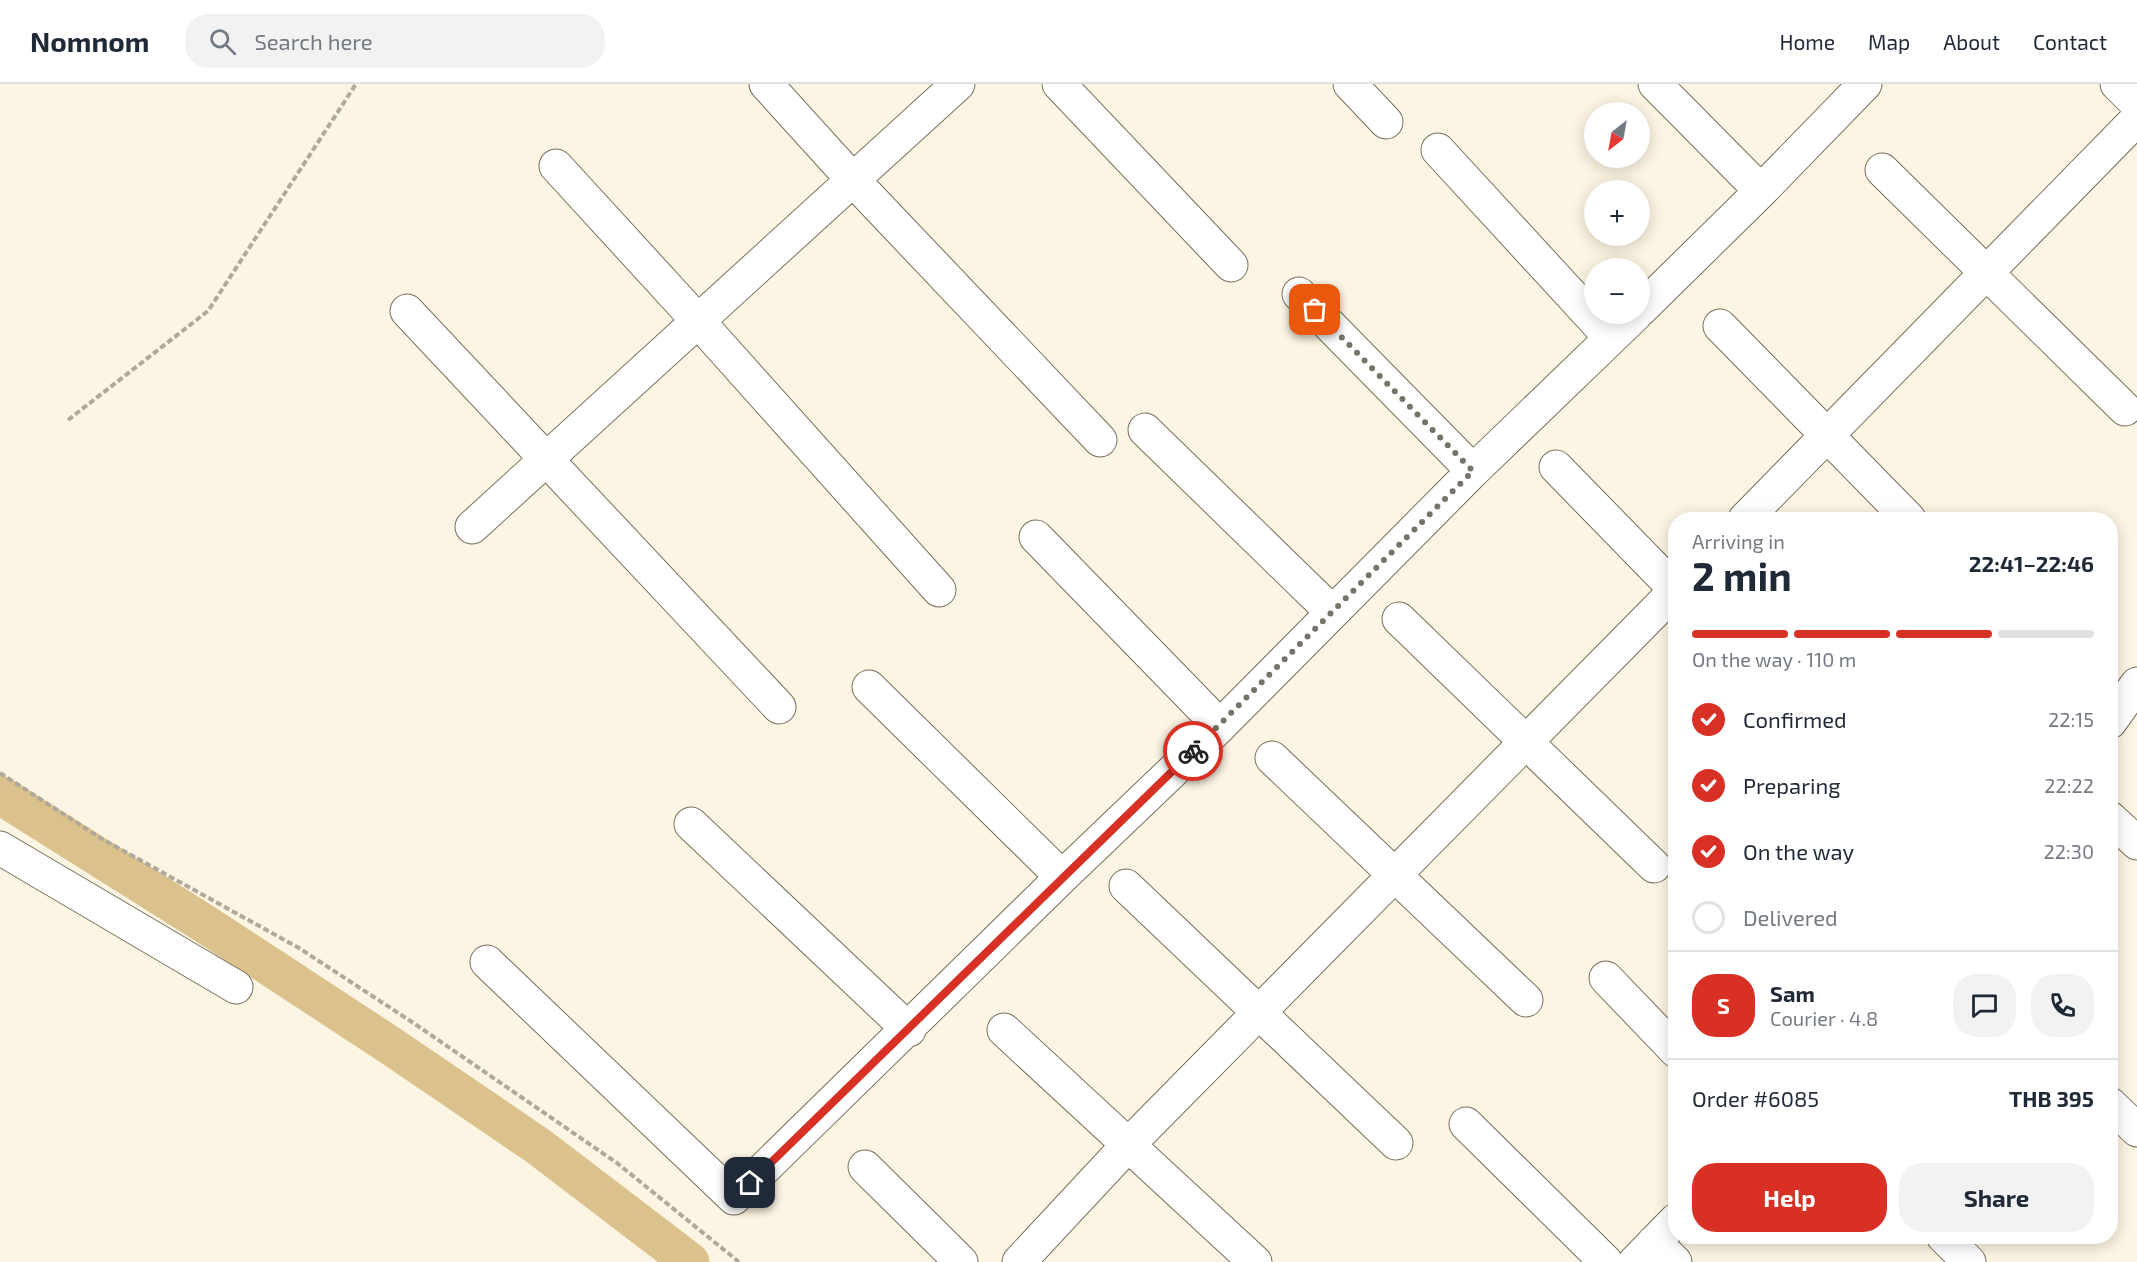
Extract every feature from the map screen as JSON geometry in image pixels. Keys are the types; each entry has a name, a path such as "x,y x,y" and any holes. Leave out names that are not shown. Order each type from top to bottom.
{"street":[{"path":"766,84 1100,440"},
{"path":"472,527 958,84"},
{"path":"1059,84 1231,265"},
{"path":"1350,84 1386,122"},
{"path":"1655,84 1761,191"},
{"path":"1650,300 1865,84"},
{"path":"2117,84 2137,104"},
{"path":"1752,512 2137,119"},
{"path":"1438,150 1611,338"},
{"path":"556,166 939,590"},
{"path":"1882,170 2125,409"},
{"path":"1299,294 1473,471"},
{"path":"407,311 779,707"},
{"path":"487,962 734,1198 1220,726 1473,471 1626,324"},
{"path":"1720,326 1902,512"},
{"path":"1145,430 1332,612"},
{"path":"1556,467 1668,583"},
{"path":"1036,537 1220,726"},
{"path":"1020,1262 1128,1145 1668,597"},
{"path":"1399,619 1654,866"},
{"path":"2118,711 2137,684"},
{"path":"869,687 1062,877"},
{"path":"1272,758 1526,1000"},
{"path":"691,824 909,1030"},
{"path":"2118,825 2137,843"},
{"path":"0,849 236,987"},
{"path":"1126,886 1396,1143"},
{"path":"1606,978 1668,1043"},
{"path":"1004,1029 1255,1262"},
{"path":"2118,1112 2137,1130"},
{"path":"1466,1124 1606,1262"},
{"path":"865,1167 961,1262"},
{"path":"1951,1244 1969,1262"}],"path":[{"path":"68,420 208,311 356,84"},
{"path":"0,773 102,839 299,948 415,1024 617,1163 739,1262"}],"waterway":[{"path":"0,795 205,924 391,1046 538,1146 690,1262"}],"way so far":[{"path":"1193,751 1473,471 1315,310"}],"route":[{"path":"750,1183 1193,751"}]}
